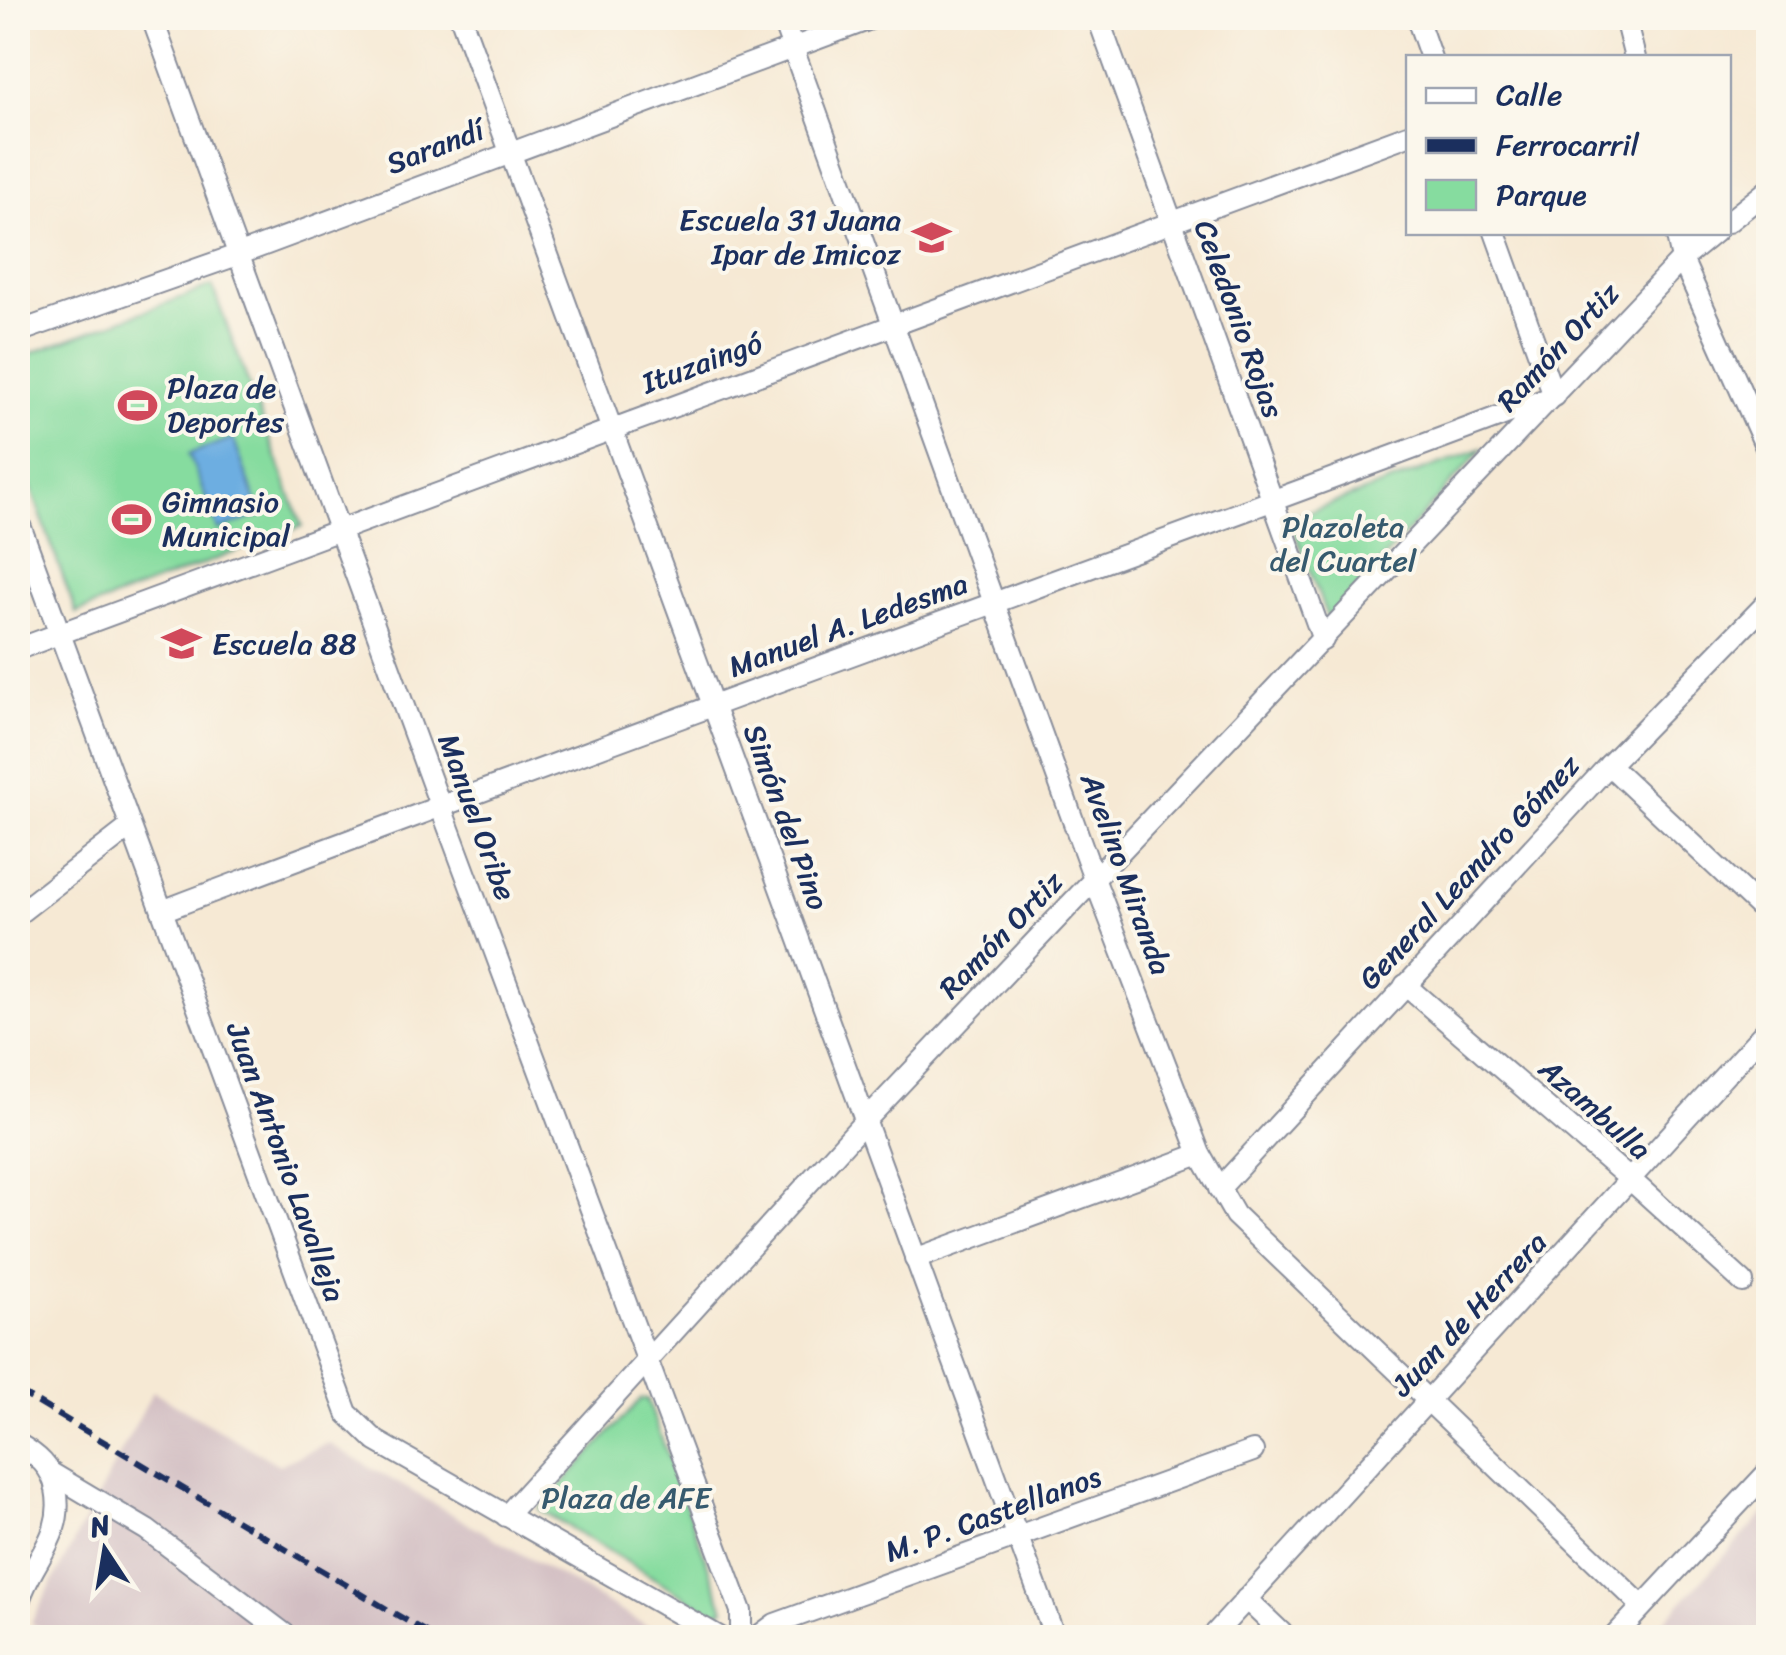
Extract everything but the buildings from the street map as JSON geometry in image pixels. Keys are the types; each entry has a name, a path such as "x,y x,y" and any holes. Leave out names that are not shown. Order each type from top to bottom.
{"street":[{"name":"Manuel Oribe","path":"152,18 741,1612 741,1638"},
{"name":"Simón del Pino","path":"461,18 1055,1638"},
{"name":"Avelino Miranda","path":"782,18 1095,881 1200,1154 1235,1215 1642,1606"},
{"name":"Sarandí","path":"18,332 240,254 510,150 873,18"},
{"name":"Celedonio Rojas","path":"1098,18 1324,640"},
{"path":"1417,18 1430,55"},
{"path":"1625,18 1634,53"},
{"name":"Ituzaingó","path":"18,649 1406,136"},
{"path":"1731,220 1768,190"},
{"path":"1496,235 1554,396"},
{"path":"1677,235 1682,259 1768,452"},
{"name":"Ramón Ortiz","path":"506,1516 865,1120 1682,259 1711,235"},
{"name":"Manuel A. Ledesma","path":"162,911 1554,396"},
{"name":"Juan Antonio Lavalleja","path":"18,520 347,1413 376,1440 721,1638"},
{"name":"General Leandro Gómez","path":"1220,1190 1608,766 1768,602"},
{"path":"1608,766 1768,916"},
{"path":"18,914 130,826"},
{"name":"Azambulla","path":"1406,986 1632,1180 1743,1282"},
{"name":"Juan de Herrera","path":"1211,1638 1768,1028"},
{"path":"915,1259 1200,1154"},
{"path":"18,1444 54,1474 147,1530 290,1638"},
{"name":"M. P. Castellanos","path":"756,1638 775,1624 1253,1451"},
{"path":"1613,1638 1768,1472"},
{"path":"18,1605 58,1523 54,1474"},
{"path":"1246,1599 1287,1638"}],"shaded area":[{"path":"153,1391 279,1465 328,1443 666,1637 56,1638 31,1623"},
{"path":"1768,1509 1768,1637 1649,1637"}],"green space":[{"name":"Plaza de Deportes","path":"212,286 302,526 76,613 18,452 18,358"},
{"name":"Plazoleta del Cuartel","path":"1483,448 1328,620 1290,519"},
{"name":"Plaza de AFE","path":"641,1399 647,1399 724,1609 714,1614 539,1509"}],"water":[{"path":"233,438 261,515 218,530 189,454"}],"railway":[{"path":"18,1391 436,1638"}],"place":[{"name":"Escuela 31 Juana Ipar de Imicoz","path":"931,237"},
{"name":"Plaza de Deportes","path":"137,405"},
{"name":"Gimnasio Municipal","path":"132,519"},
{"name":"Escuela 88","path":"182,644"}]}
